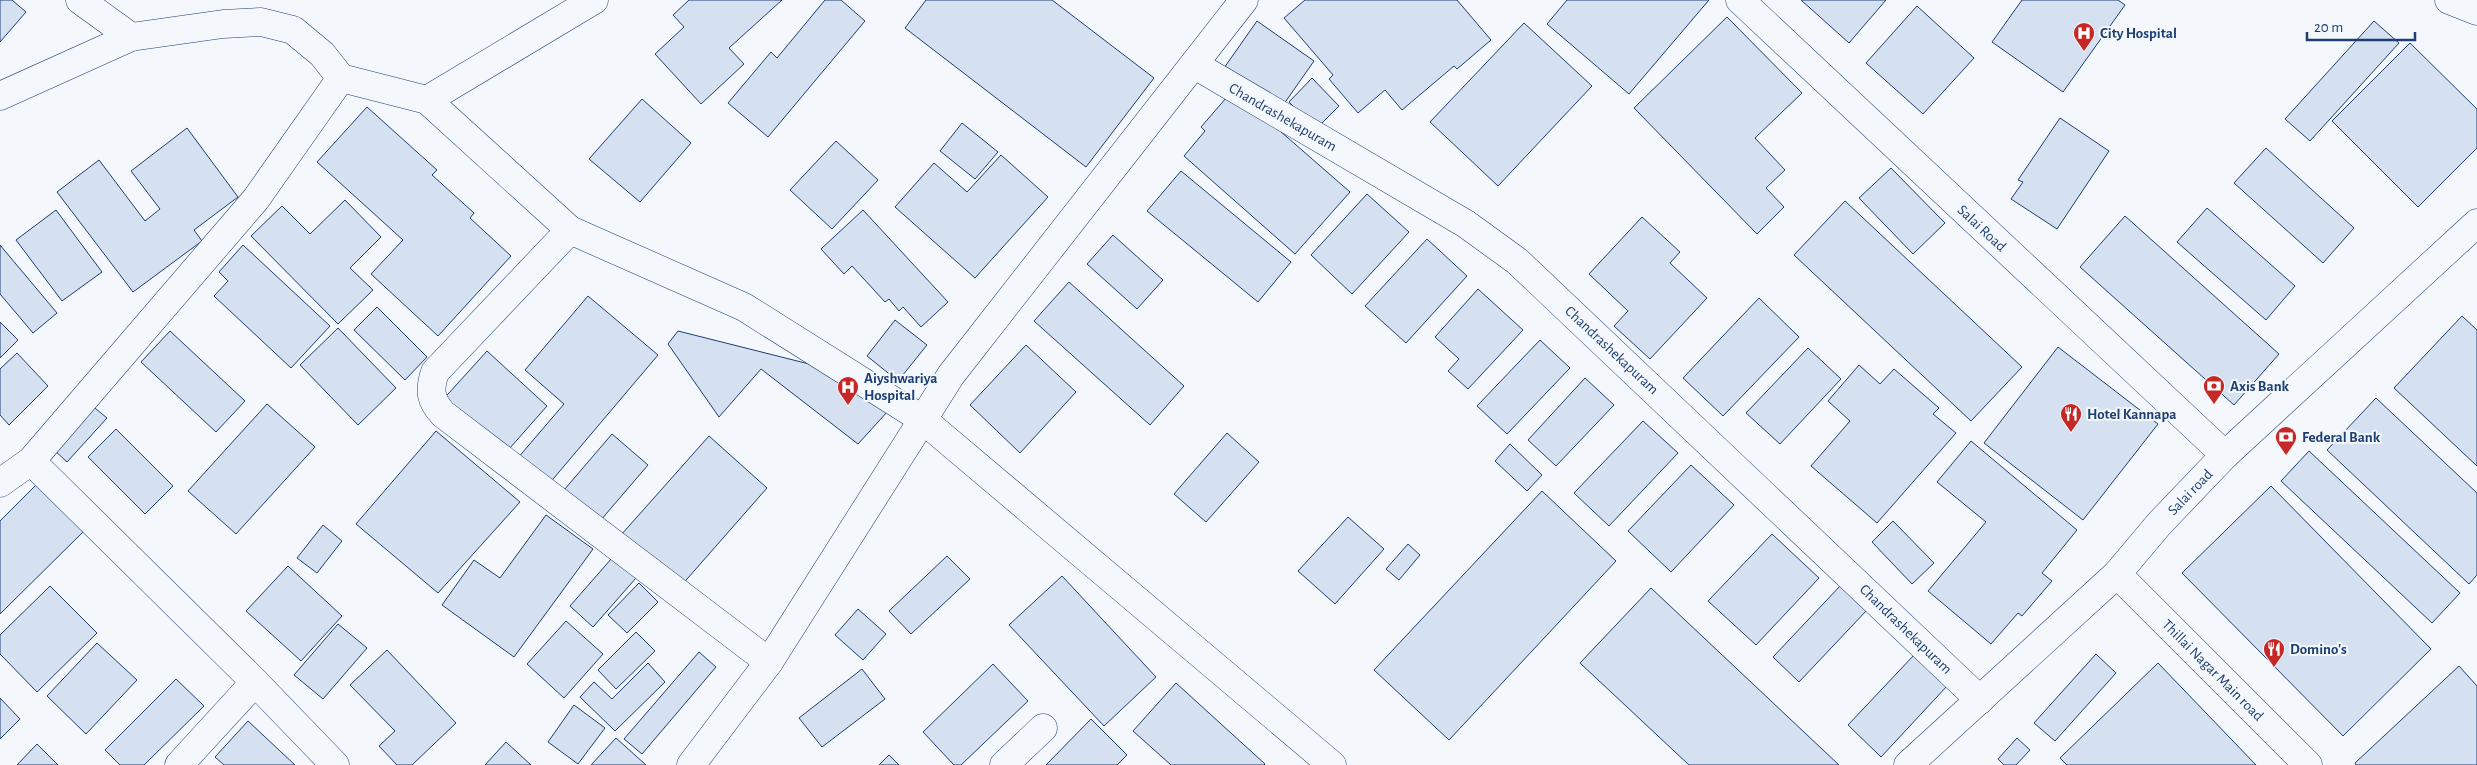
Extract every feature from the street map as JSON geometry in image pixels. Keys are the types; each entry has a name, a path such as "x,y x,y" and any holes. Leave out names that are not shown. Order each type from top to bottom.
{"street":[{"path":"80,0 131,37"},
{"path":"426,100 594,0"},
{"path":"691,765 769,662 951,374 1244,0"},
{"name":"Salai Road","path":"1740,0 2225,455"},
{"path":"2450,0 2477,11"},
{"path":"0,96 131,37 222,24 261,22 293,30 322,54 341,78 426,100 570,230 744,307 922,419 1332,765"},
{"name":"Chandrashekapuram","path":"1194,65 1466,224 1517,260 1980,700"},
{"path":"0,483 31,461 256,198 341,78"},
{"name":"Salai road","path":"1908,765 2117,574 2159,524 2225,455 2477,222"},
{"path":"570,230 434,372 431,397 443,414 769,662"},
{"path":"31,461 255,682 334,765"},
{"name":"Thillai Nagar Main road","path":"2117,574 2308,765"},
{"path":"179,765 255,682"},
{"path":"1004,765 1043,728"}],"building":[{"path":"0,0 12,0 26,12 0,42"},
{"path":"689,0 782,0 729,48 744,64 701,104 655,54 684,27 673,15"},
{"path":"825,0 841,0 865,21 768,137 728,103 771,52 777,58"},
{"path":"926,0 1052,0 1154,78 1086,167 905,28"},
{"path":"1305,0 1457,0 1491,40 1457,69 1454,66 1402,110 1385,90 1358,113 1329,79 1333,75 1284,18"},
{"path":"1567,0 1709,0 1629,94 1547,24"},
{"path":"1801,0 1886,0 1849,43"},
{"path":"2022,0 2118,0 2125,5 2063,92 1992,42"},
{"path":"1917,6 1974,58 1923,114 1866,63"},
{"path":"1727,17 1802,93 1755,138 1785,170 1766,188 1784,207 1757,234 1634,108"},
{"path":"1257,21 1314,61 1281,108 1224,68"},
{"path":"2374,21 2399,43 2310,141 2285,119"},
{"path":"1524,23 1592,86 1498,186 1430,122"},
{"path":"2410,43 2477,109 2477,148 2418,207 2332,121"},
{"path":"1312,78 1339,106 1316,129 1289,102"},
{"path":"1233,90 1350,192 1295,254 1184,156 1205,131 1201,127"},
{"path":"642,99 691,143 640,202 589,159"},
{"path":"367,107 437,170 432,175 474,213 470,218 511,256 438,336 371,274 403,240 317,162"},
{"path":"2060,118 2109,151 2057,229 2011,199 2023,182 2018,180"},
{"path":"962,123 998,152 975,179 940,151"},
{"path":"187,128 238,197 194,230 202,241 133,292 57,192 99,160 145,221 160,209 131,171"},
{"path":"836,141 878,180 832,229 790,190"},
{"path":"2266,148 2354,228 2323,263 2234,183"},
{"path":"1001,155 1048,197 975,278 895,207 934,163 967,192"},
{"path":"1891,168 1945,223 1913,254 1859,198"},
{"path":"1181,171 1291,262 1258,302 1147,211"},
{"path":"1367,194 1409,232 1352,294 1311,255"},
{"path":"345,200 381,237 350,268 373,290 338,324 251,236 282,206 310,234"},
{"path":"1845,201 2022,367 1971,421 1794,255"},
{"path":"2207,208 2295,286 2266,320 2177,242"},
{"path":"56,210 102,272 62,301 16,240"},
{"path":"863,210 948,302 921,327 903,307 899,311 889,299 885,302 852,266 844,274 821,249"},
{"path":"2125,216 2279,354 2234,405 2080,267"},
{"path":"1642,217 1680,252 1670,263 1707,298 1650,359 1614,326 1628,311 1589,274"},
{"path":"1113,235 1163,280 1137,309 1087,264"},
{"path":"1427,239 1467,276 1406,343 1365,306"},
{"path":"0,245 57,313 33,333 0,294"},
{"path":"243,245 330,326 291,368 214,296 228,281 219,272"},
{"path":"1069,282 1184,386 1150,425 1034,321"},
{"path":"1478,289 1523,330 1468,389 1448,371 1459,359 1435,337"},
{"path":"588,296 658,355 548,485 517,459 564,404 525,370"},
{"path":"1759,298 1799,337 1723,416 1683,378"},
{"path":"377,307 427,357 405,380 354,330"},
{"path":"2462,316 2477,330 2477,466 2394,388"},
{"path":"895,320 927,345 898,381 867,356"},
{"path":"0,322 18,340 0,358"},
{"path":"338,328 396,388 358,425 300,365"},
{"path":"170,331 245,401 216,432 141,362"},
{"path":"678,331 833,370 888,411 858,444 761,369 719,417 668,344"},
{"path":"1540,340 1570,368 1507,434 1477,406"},
{"path":"1026,345 1076,392 1020,453 970,405"},
{"name":"Hotel Kannapa","path":"2058,347 2158,424 2083,520 1984,443"},
{"path":"1808,348 1841,379 1780,444 1746,413"},
{"path":"487,351 547,406 502,457 439,404"},
{"path":"17,353 48,386 9,425 0,415 0,369"},
{"path":"1859,365 1880,384 1894,369 1939,408 1933,414 1956,433 1877,523 1811,466 1850,421 1828,401"},
{"path":"1585,378 1614,405 1556,466 1528,440"},
{"path":"2376,398 2477,493 2477,575 2469,584 2327,450"},
{"path":"90,404 107,418 67,462 51,447"},
{"path":"267,404 315,447 236,534 188,491"},
{"path":"1643,421 1678,453 1609,526 1574,493"},
{"path":"116,429 173,486 145,514 88,457"},
{"path":"436,431 520,502 438,593 356,524"},
{"path":"1227,433 1259,462 1206,522 1174,494"},
{"path":"612,434 648,465 594,528 558,497"},
{"path":"709,436 767,488 680,587 621,535"},
{"path":"1971,441 2077,530 2042,573 2052,581 2022,616 2018,613 1991,644 1928,591 1986,522 1937,482"},
{"path":"1510,444 1542,475 1527,491 1495,461"},
{"path":"2309,451 2460,593 2432,623 2281,481"},
{"path":"1691,465 1734,505 1671,572 1628,531"},
{"path":"36,485 83,532 0,614 0,521"},
{"path":"2271,486 2431,649 2343,736 2182,573"},
{"path":"1542,491 1616,561 1449,740 1374,670"},
{"path":"546,515 593,549 514,657 442,605 474,560 500,578"},
{"path":"1348,517 1384,549 1335,604 1298,571"},
{"path":"1893,521 1934,563 1912,584 1872,542"},
{"path":"323,525 342,541 317,573 297,558"},
{"path":"1772,534 1819,578 1756,645 1708,601"},
{"path":"1408,544 1420,555 1399,580 1386,569"},
{"path":"947,556 970,579 911,634 889,611"},
{"path":"612,558 636,578 593,627 570,606"},
{"path":"288,566 342,616 301,661 246,611"},
{"path":"1062,576 1156,677 1104,726 1009,625"},
{"path":"639,583 658,602 627,633 608,615"},
{"path":"1841,585 1867,610 1799,682 1773,657"},
{"path":"50,586 97,633 37,692 0,654 0,635"},
{"path":"1651,588 1839,765 1689,765 1580,663"},
{"path":"858,609 886,634 863,660 835,635"},
{"path":"566,621 603,654 564,698 527,664"},
{"path":"338,624 367,648 323,699 294,675"},
{"path":"636,632 655,651 616,689 598,670"},
{"path":"97,643 137,680 86,734 47,696"},
{"path":"387,650 456,723 412,765 397,765 379,746 395,731 350,685"},
{"path":"699,652 716,667 642,754 624,739"},
{"path":"1915,654 1948,685 1881,757 1848,725"},
{"path":"2096,654 2116,673 2055,741 2034,723"},
{"path":"648,663 665,682 615,731 580,697 594,682 612,699"},
{"path":"2158,663 2256,765 2067,765 2060,758"},
{"path":"993,664 1028,701 961,765 954,765 923,732"},
{"path":"2459,666 2477,686 2477,765 2356,765 2355,763"},
{"path":"862,669 885,699 822,747 799,718"},
{"path":"176,679 204,706 144,765 120,765 105,750"},
{"path":"1176,683 1265,764 1171,765 1133,731"},
{"path":"0,698 20,719 0,739"},
{"path":"574,705 605,728 578,764 548,742"},
{"path":"1091,719 1127,755 1117,765 1046,765"},
{"path":"248,721 295,765 224,765 215,757"},
{"path":"616,738 646,765 591,765"},
{"path":"2017,738 2030,750 2016,765 2004,765 1998,759"},
{"path":"506,742 531,765 485,765"},
{"path":"37,744 58,765 17,765"},
{"path":"889,755 899,765 879,765"}],"place":[{"name":"City Hospital","path":"2084,52"},
{"name":"Axis Bank","path":"2214,405"},
{"name":"Aiyshwariya Hospital","path":"848,406"},
{"name":"Hotel Kannapa","path":"2071,433"},
{"name":"Federal Bank","path":"2286,456"},
{"name":"Domino's","path":"2274,668"}]}
